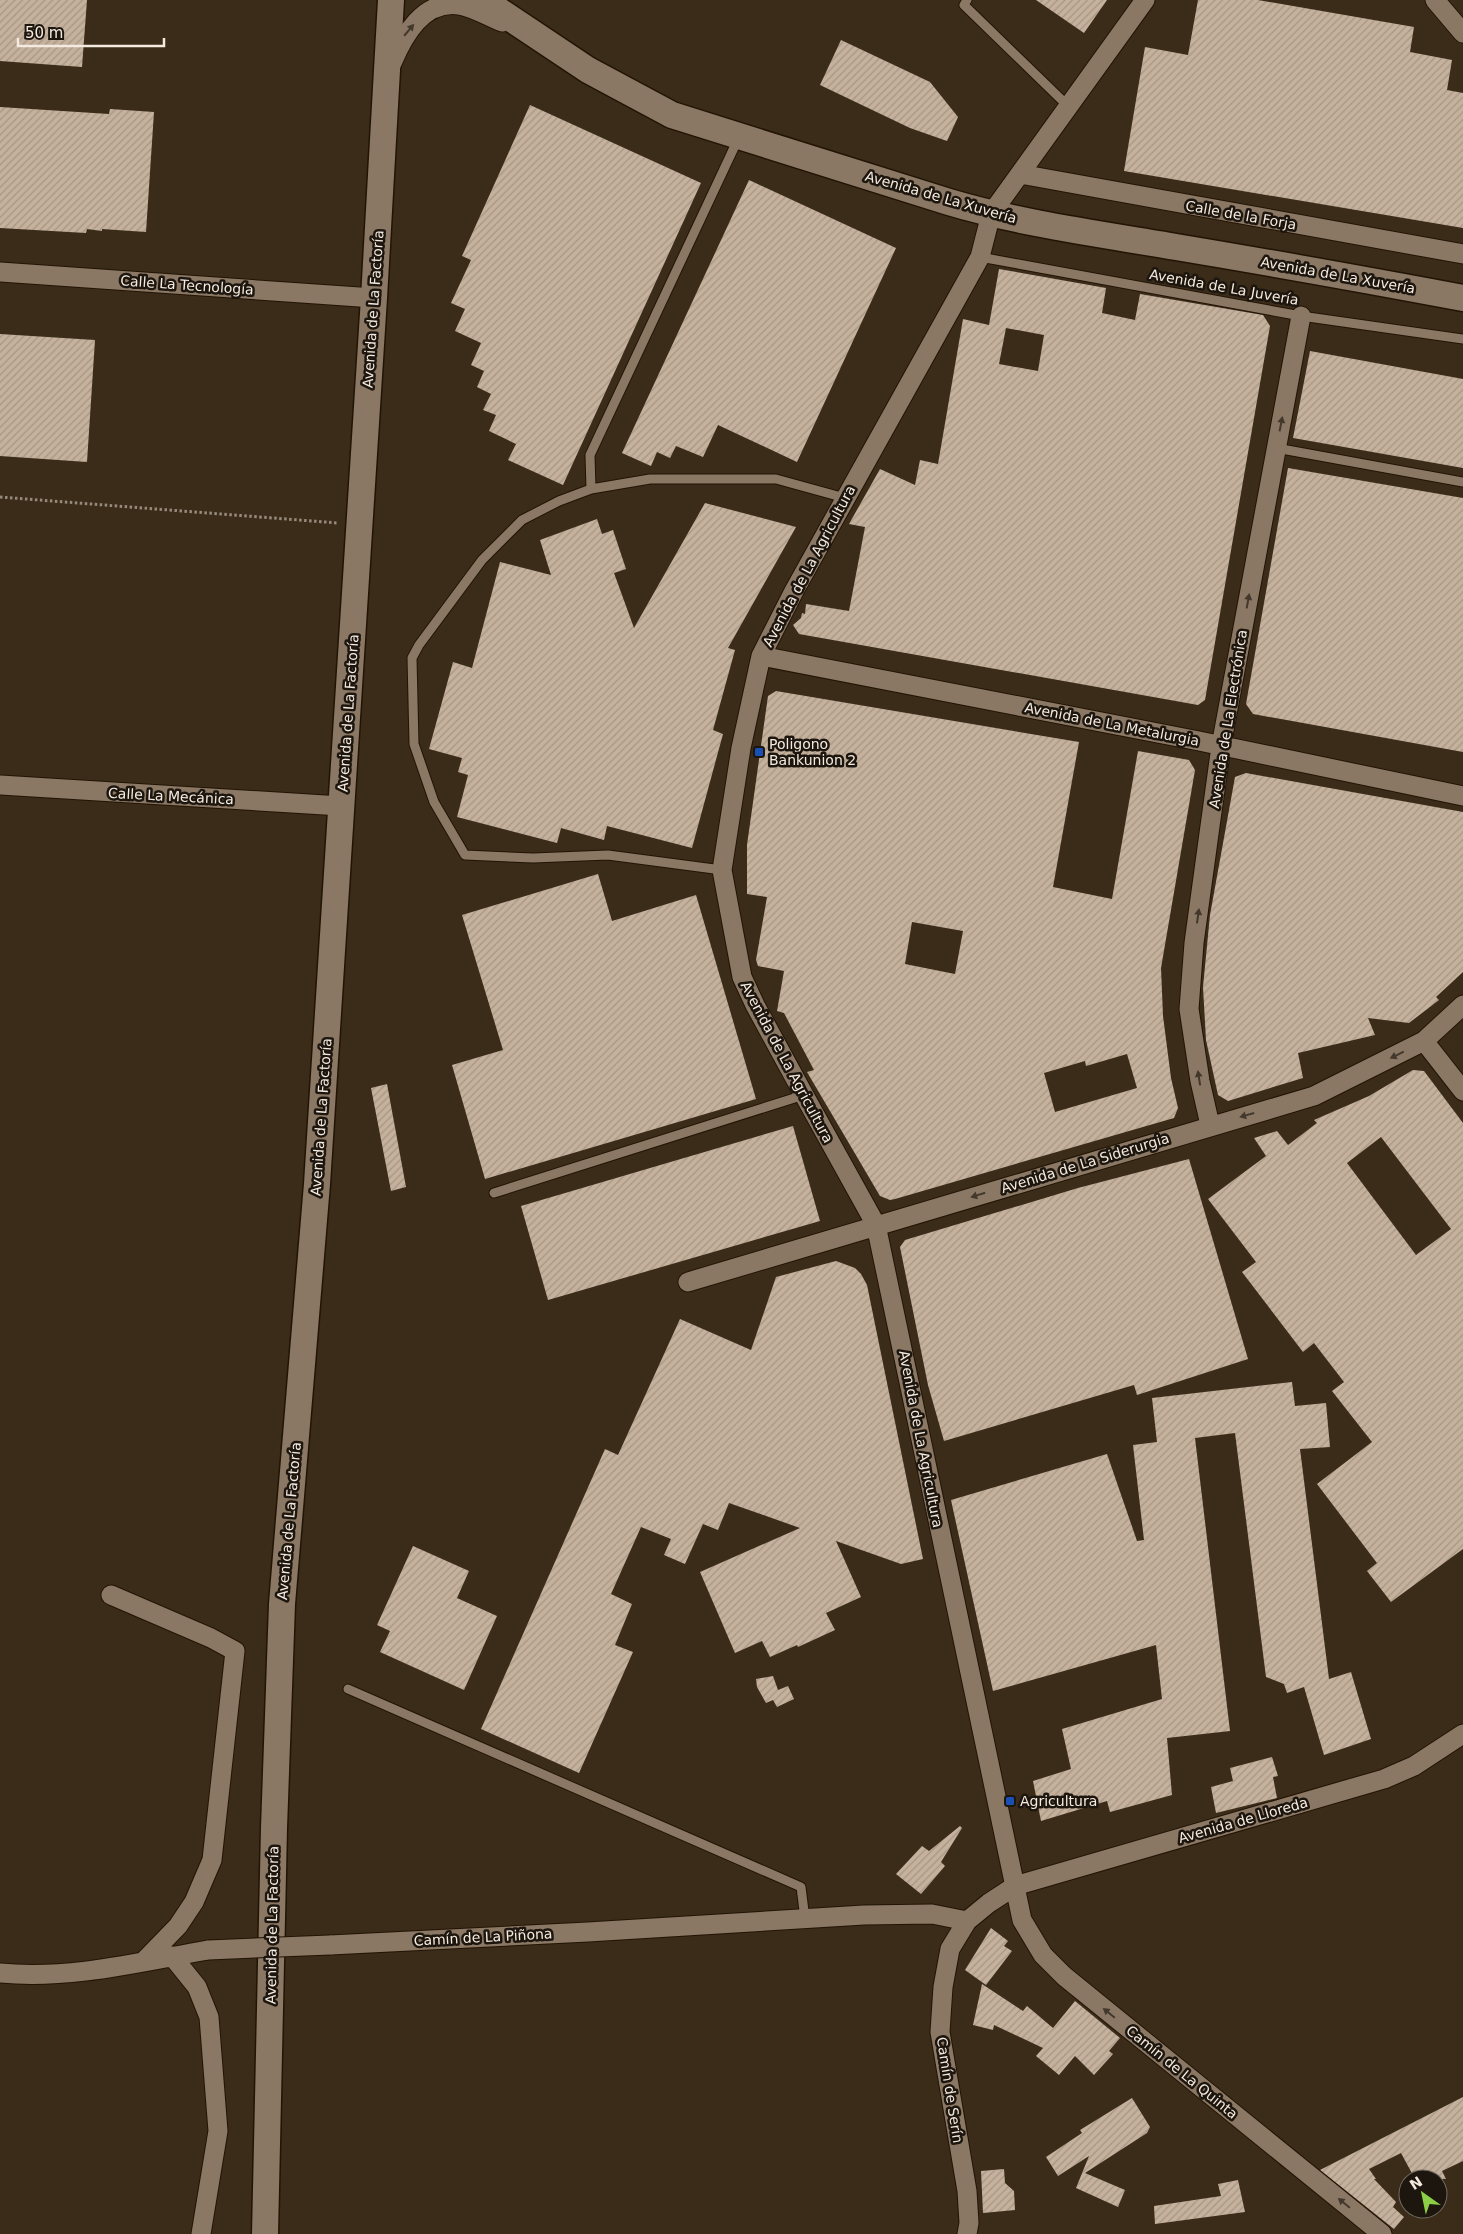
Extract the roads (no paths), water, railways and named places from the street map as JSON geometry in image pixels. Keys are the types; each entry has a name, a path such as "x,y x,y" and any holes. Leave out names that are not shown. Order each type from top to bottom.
{"street":[{"name":"Avenida de La Factoría","path":"265,2234 274,1828 282,1604 318,1174 360,525 391,0"},
{"name":"Avenida de La Xuvería","path":"483,0 588,70 672,115 991,214 1463,298"},
{"path":"504,0 536,35"},
{"path":"991,214 1145,0"},
{"path":"1435,0 1463,33"},
{"path":"387,73 403,36 420,16 439,6 459,5 536,35"},
{"name":"Calle de la Forja","path":"1020,174 1463,254"},
{"name":"Avenida de La Agricultura","path":"991,214 980,257 794,590 761,656 741,748 722,870 742,977 804,1096 876,1225 1015,1886"},
{"name":"Calle La Tecnología","path":"0,272 374,298"},
{"name":"Avenida de La Electrónica","path":"1210,1125 1200,1081 1190,1009 1194,944 1222,746 1301,316"},
{"name":"Avenida de La Metalurgia","path":"761,656 1222,746 1463,796"},
{"name":"Calle La Mecánica","path":"0,785 342,806"},
{"name":"Avenida de La Siderurgia","path":"688,1282 1210,1125 1314,1096 1424,1041 1463,1005"},
{"path":"1424,1041 1463,1091"},
{"path":"111,1595 211,1638 235,1651 212,1860 194,1902 178,1926 144,1961"},
{"name":"Avenida de Lloreda","path":"1015,1886 1384,1779 1414,1766 1463,1734"},
{"name":"Camín de Serín","path":"967,2234 969,2223 967,2192 940,2032 943,1987 950,1949 967,1921 1015,1886"},
{"name":"Camín de La Quinta","path":"1015,1886 1022,1920 1030,1936 1043,1955 1064,1976 1382,2234"},
{"name":"Camín de La Piñona","path":"0,1973 29,1976 144,1961 208,1950 330,1945 864,1915 932,1914 967,1921"},
{"path":"172,1956 197,1987 209,2017 218,2131 201,2234"}],"lane":[{"path":"963,2 1068,107"},
{"path":"591,489 590,455 739,136"},
{"name":"Avenida de La Juvería","path":"980,257 1301,316 1463,338"},
{"path":"1276,448 1463,482"},
{"path":"722,870 608,855 533,858 465,855 434,802 414,744 412,658 419,645 482,560 522,520 559,501 591,489 650,480 776,479 846,498"},
{"path":"494,1193 804,1096"},
{"path":"348,1689 801,1887 805,1919"}],"place":[{"name":"Poligono Bankunion 2","path":"759,752"},
{"name":"Agricultura","path":"1010,1801"}]}
